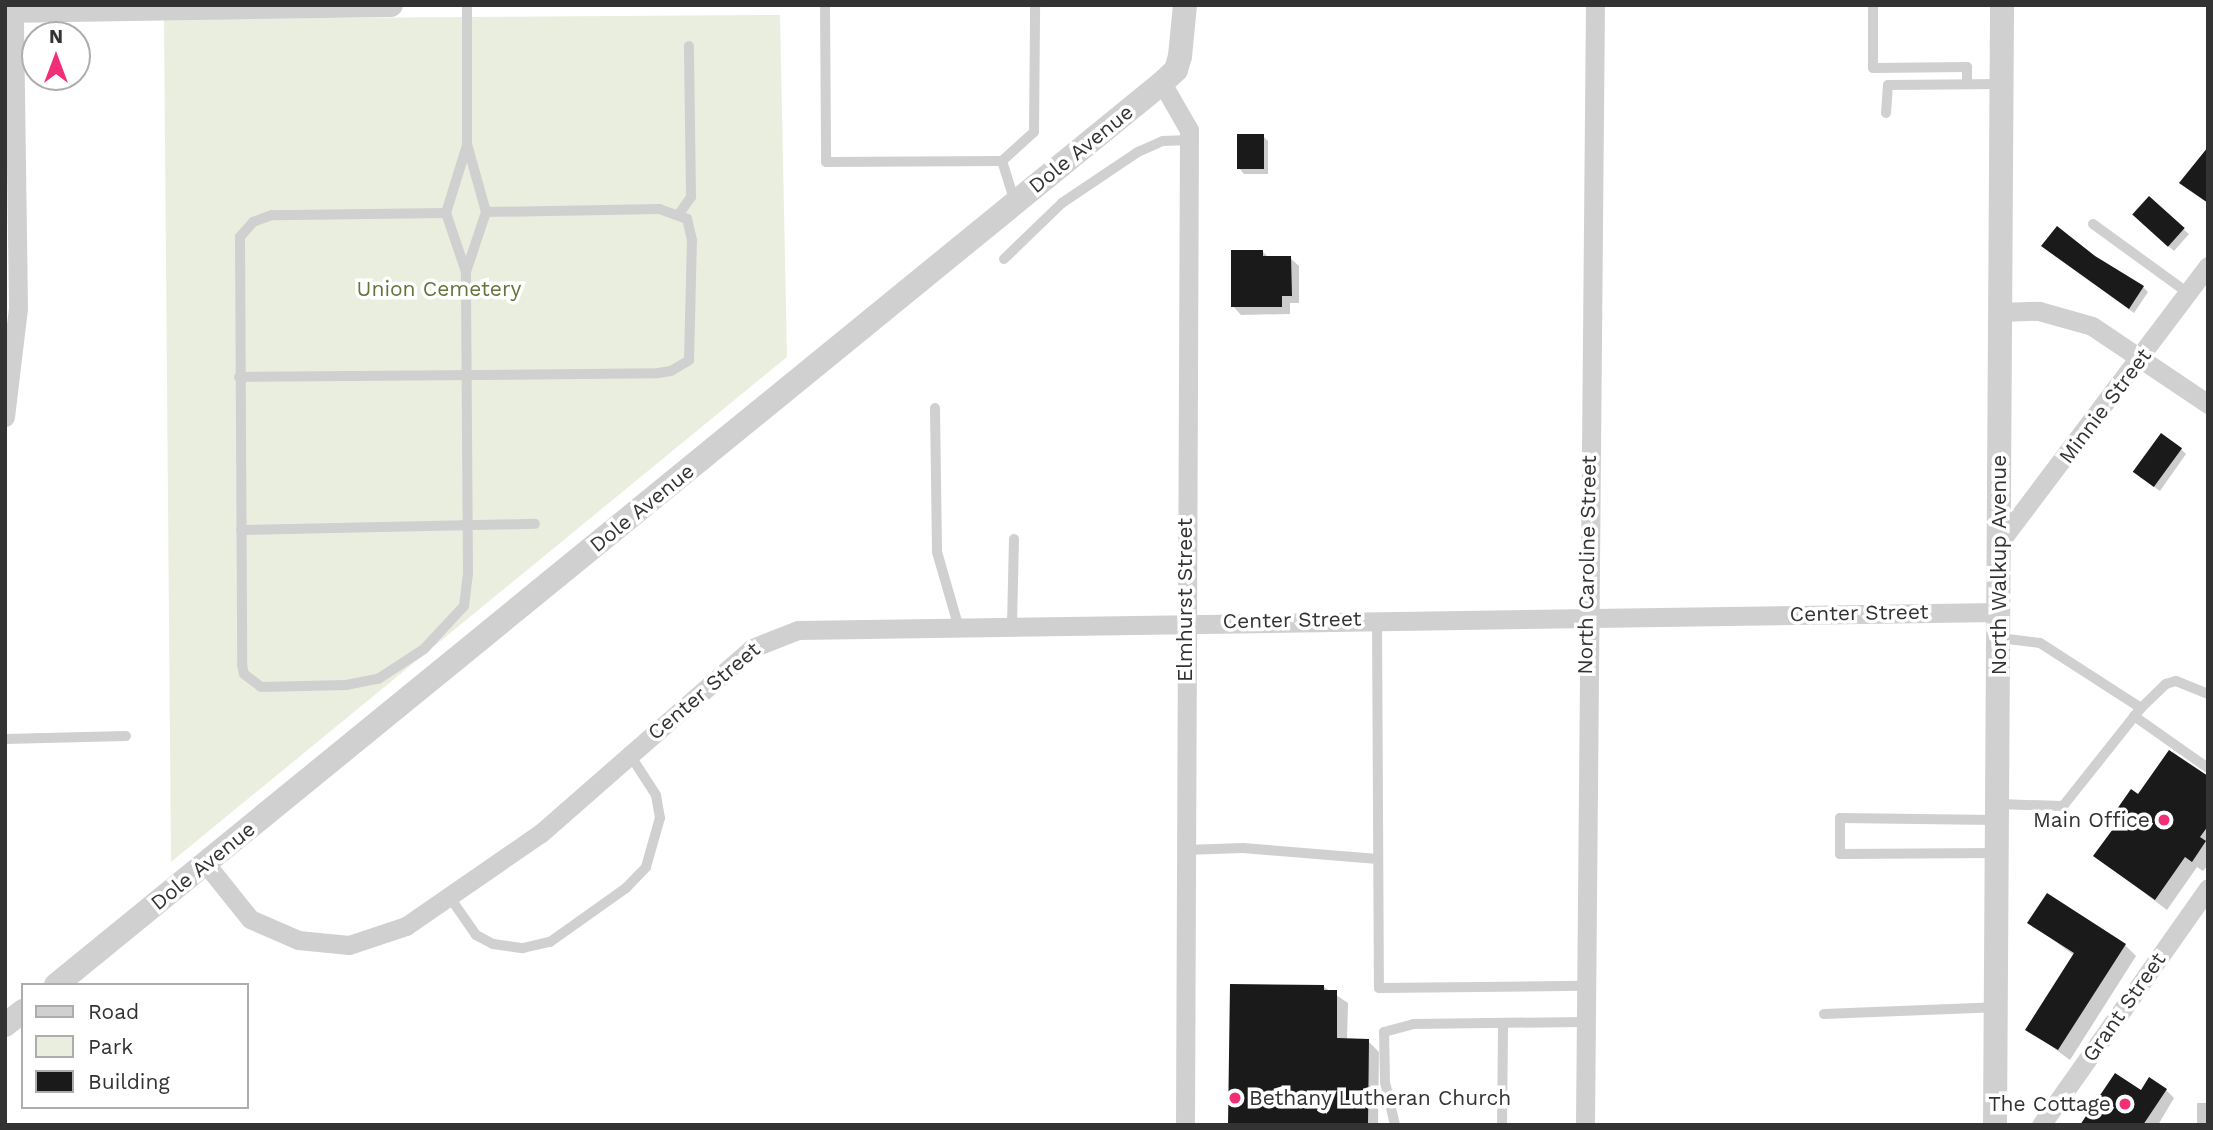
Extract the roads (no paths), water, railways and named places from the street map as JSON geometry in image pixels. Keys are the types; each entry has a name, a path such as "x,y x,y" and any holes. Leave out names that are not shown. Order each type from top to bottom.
{"street":[{"path":"5,417 18,308 10,11 391,5"},
{"name":"Dole Avenue","path":"58,983 1162,83 1176,70 1180,57 1185,5"},
{"name":"North Caroline Street","path":"1585,1125 1586,616 1595,5"},
{"name":"North Walkup Avenue","path":"1995,1125 2002,5"},
{"name":"Elmhurst Street","path":"1162,83 1182,112 1189,140 1184,621 1185,1125"},
{"name":"Minnie Street","path":"1999,543 2143,356 2208,266"},
{"path":"2001,312 2039,311 2073,318 2143,356 2208,404"},
{"name":"Center Street","path":"206,864 250,919 274,932 325,944 375,937 406,926 450,899 541,833 729,665 772,636 822,627 959,628 1377,618 1998,612"},
{"name":"Grant Street","path":"2044,1123 2208,888"},
{"path":"5,1025 21,1013"}],"lane":[{"path":"466,272 486,212 467,145 467,5"},
{"path":"825,5 826,162 1002,161 1034,132 1035,5"},
{"path":"1873,5 1873,68 1967,67 1967,84"},
{"path":"679,214 691,197 689,46"},
{"path":"1886,113 1888,85 2002,84"},
{"path":"1004,260 1062,204 1138,152 1163,141 1189,140"},
{"path":"446,213 272,215 253,222 238,246 242,665 251,682 271,688 364,683 390,673 424,649 464,606 468,526 466,272 446,213 467,145"},
{"path":"1002,161 1015,203"},
{"path":"239,377 658,373 681,366 688,360 692,342 691,228 679,214 660,209 486,212"},
{"path":"2094,224 2188,293"},
{"path":"935,408 937,552 959,628"},
{"path":"241,530 536,524"},
{"path":"1012,626 1014,539"},
{"path":"1377,618 1379,988 1585,986"},
{"path":"1998,638 2040,643 2137,712 2208,768"},
{"path":"1997,853 1840,854 1840,818 1997,812 2063,806 2137,712 2166,684 2176,681 2208,694"},
{"path":"5,739 126,736"},
{"name":"Center Street","path":"450,899 476,935 493,944 523,948 551,942 626,888 646,867 660,818 656,795 629,754"},
{"path":"1185,850 1243,848 1378,859"},
{"path":"1824,1014 1996,1007"},
{"path":"1503,1023 1503,1125"},
{"path":"1395,1125 1385,1082 1384,1032 1413,1024 1585,1023"}],"place":[{"name":"Main Office","path":"2164,820"},
{"name":"Bethany Lutheran Church","path":"1235,1098"},
{"name":"The Cottage","path":"2125,1104"}],"park label":[{"name":"Union Cemetery","path":"439,289"}]}
